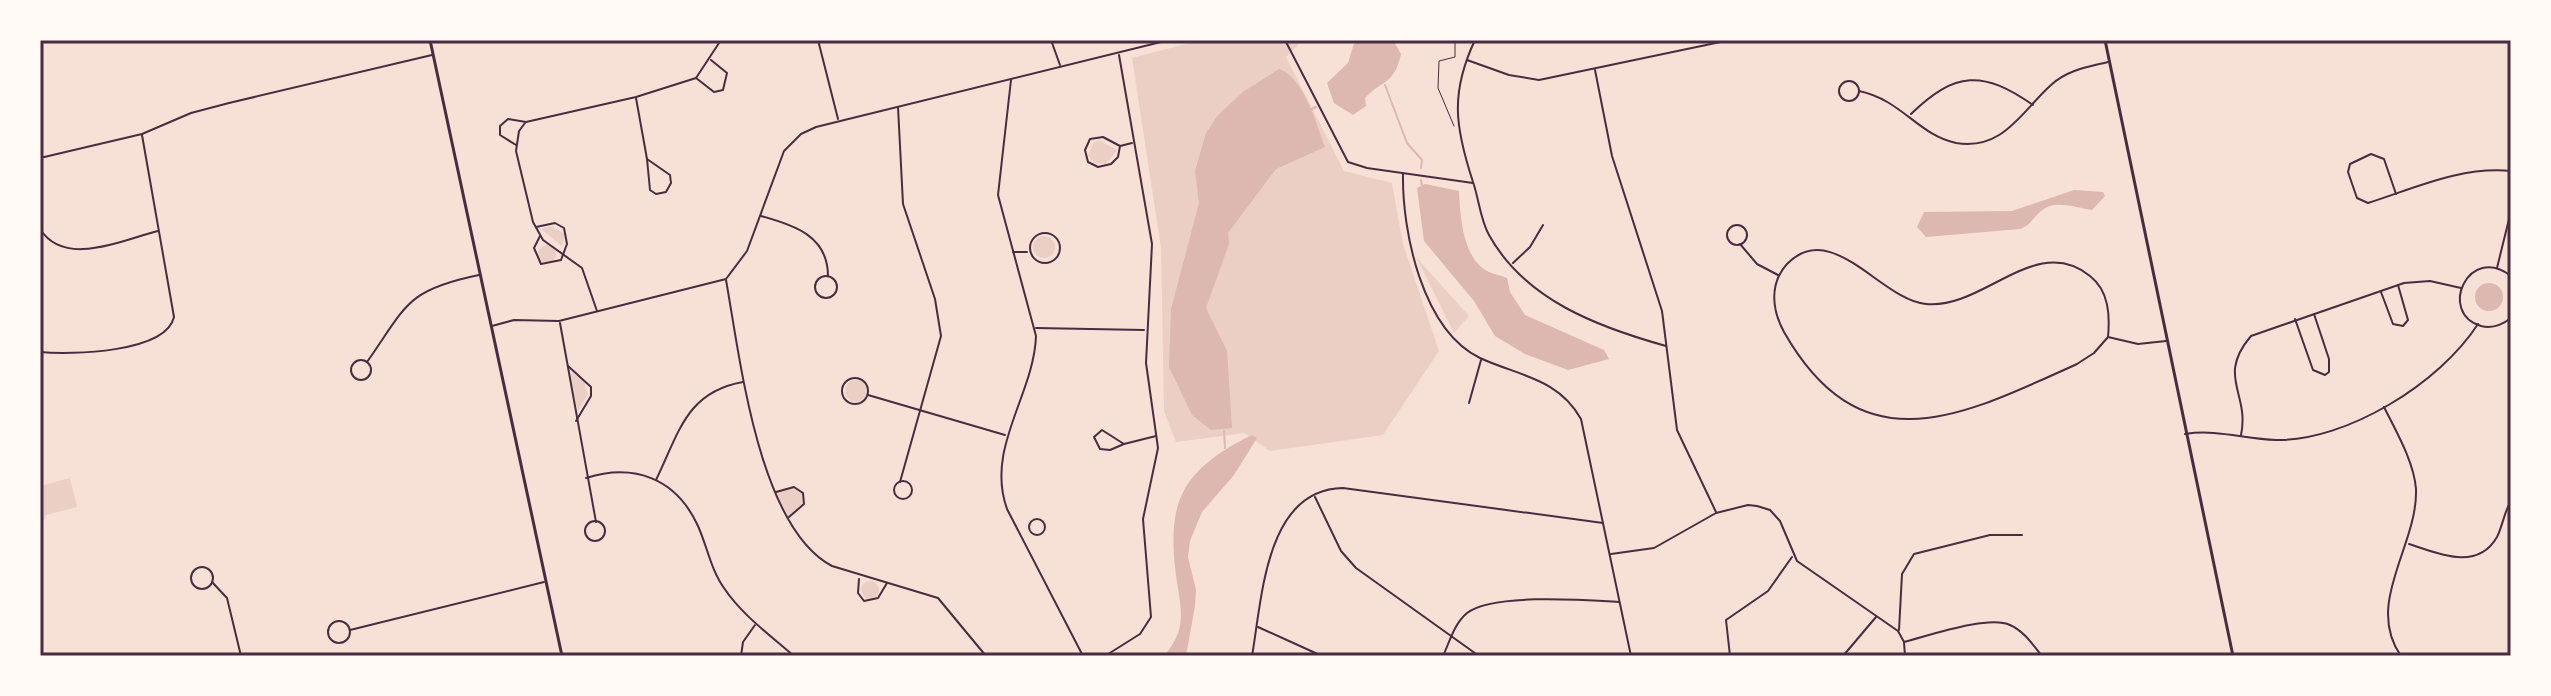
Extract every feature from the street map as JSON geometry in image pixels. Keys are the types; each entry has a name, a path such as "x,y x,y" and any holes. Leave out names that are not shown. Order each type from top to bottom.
{"street":[{"path":"430,40 562,656"},
{"path":"516,145 503,139 500,126 508,119 526,122 636,97 696,78 711,60 721,40"},
{"path":"818,40 838,120"},
{"path":"1051,40 1060,66"},
{"path":"492,326 514,320 559,321 726,279 747,251 784,151 801,134 838,120 1169,40"},
{"path":"1285,40 1348,162 1474,184"},
{"path":"1475,40 1466,59 1455,106 1489,234 1512,264 1550,299 1571,312 1620,333 1667,346"},
{"path":"1466,59 1531,80 1595,70 1730,40"},
{"path":"2105,40 2233,656"},
{"path":"1105,656 1140,634 1151,617 1143,519 1158,454 1147,373 1146,330 1152,244 1119,52"},
{"path":"40,158 142,134 191,113 434,55"},
{"path":"696,78 714,92 723,90 727,73 711,60"},
{"path":"1859,91 1881,96 1930,133 1970,144 1999,137 2013,127 2065,75 2109,62"},
{"path":"1595,70 1612,156 1658,296 1679,438 1716,513"},
{"path":"1011,78 998,195 1036,328 1033,360 1007,435 1001,487 1007,509 1083,656"},
{"path":"1910,115 1945,86 1975,79 2007,86 2033,105"},
{"path":"1849,81 1855,83 1859,91 1855,99 1849,101 1843,100 1839,91 1841,85 1849,81"},
{"path":"636,97 650,190 656,194 666,192 671,183 670,175 647,159"},
{"path":"898,107 903,204 941,326 896,494 903,499 908,497 911,486 900,482"},
{"path":"526,122 516,145 536,227 540,235 582,268 597,312"},
{"path":"40,352 78,353 150,341 167,331 174,317 142,134"},
{"path":"1120,146 1118,157 1111,164 1098,167 1088,162 1086,146 1093,138 1103,137 1120,146 1133,143"},
{"path":"2396,194 2384,159 2371,154 2350,164 2348,172 2357,198 2362,202 2396,194 2465,173 2488,169 2511,171"},
{"path":"1403,174 1402,202 1408,238 1422,283 1447,331 1481,359 1526,373 1571,402 1586,433 1631,656"},
{"path":"2497,268 2511,211"},
{"path":"759,216 807,233 827,255 828,276 837,287 833,295 824,297 816,286 820,278 828,276"},
{"path":"536,227 555,223 564,228 568,238 565,254 555,263 541,264 534,248 540,235"},
{"path":"1512,264 1530,247 1543,225"},
{"path":"1740,244 1746,232 1733,226 1729,230 1731,243 1740,244 1757,264 1779,276"},
{"path":"40,229 53,246 73,251 159,231"},
{"path":"1012,252 1028,252 1035,259 1053,260 1059,252 1057,239 1049,233 1038,234 1028,252"},
{"path":"1830,251 1848,259 1899,296 1916,303 1939,304 1969,295 2029,267 2052,261 2067,263 2088,274 2099,285 2108,305 2108,337 2094,353 2077,364 1965,410 1912,420 1890,419 1860,411 1838,398 1804,363 1778,321 1774,304 1779,276 1795,258 1830,251"},
{"path":"2511,276 2497,268 2475,271 2461,288 2462,309 2478,324 2495,326 2511,318"},
{"path":"367,362 358,360 353,364 351,370 354,378 360,380 369,376 367,362 417,295 432,286 481,275"},
{"path":"726,279 754,428 776,492 816,558 860,576 927,593 947,605 986,656"},
{"path":"2241,435 2243,415 2235,383 2235,357 2251,336 2295,318 2398,285 2430,281 2461,288"},
{"path":"2380,291 2393,324 2403,326 2408,320 2398,285"},
{"path":"2295,318 2313,370 2325,375 2330,367 2329,359 2314,313"},
{"path":"559,321 586,478 596,522 604,533 593,541 585,530 590,523 596,522"},
{"path":"2185,434 2212,430 2277,440 2352,426 2455,355 2478,324"},
{"path":"1036,328 1146,330"},
{"path":"2108,337 2138,344 2166,341"},
{"path":"1469,403 1481,359"},
{"path":"565,364 591,387 591,396 575,421"},
{"path":"859,378 868,386 868,395 860,403 852,404 845,399 842,387 847,380 859,378"},
{"path":"656,480 694,404 708,392 745,382"},
{"path":"868,395 1007,435"},
{"path":"2383,406 2416,486 2408,543 2387,605 2390,636 2401,656"},
{"path":"1124,444 1106,430 1094,437 1096,446 1104,451 1157,436"},
{"path":"586,478 618,470 656,480 686,505 720,582 756,623 794,656"},
{"path":"776,492 794,487 803,493 804,504 789,518"},
{"path":"1252,656 1276,541 1296,506 1314,494 1343,488 1604,523"},
{"path":"1314,494 1341,551 1356,568 1479,656"},
{"path":"2408,543 2452,558 2474,556 2497,536 2511,501"},
{"path":"1611,554 1670,542 1716,513 1748,505 1770,510 1780,521 1792,556 1898,631 1904,642 1905,656"},
{"path":"1020,534 1029,529 1034,519 1045,524 1040,535 1029,529"},
{"path":"1898,631 1902,574 1914,554 1990,535 2022,535"},
{"path":"1730,656 1726,620 1768,591 1792,556"},
{"path":"212,582 205,588 196,587 192,573 199,567 208,568 212,582 227,598 233,612 241,656"},
{"path":"860,576 858,593 864,601 878,598 888,582"},
{"path":"350,630 344,622 334,623 330,637 343,642 350,630 545,582"},
{"path":"1443,656 1462,618 1475,607 1620,602"},
{"path":"1843,656 1876,617"},
{"path":"741,656 743,642 756,623"},
{"path":"1904,642 1981,625 2007,623 2020,630 2042,656"},
{"path":"1258,627 1322,656"}],"path":[{"path":"1455,40 1455,57 1439,61 1438,88 1455,128"}],"shaded area":[{"path":"1201,40 1303,40 1286,57 1344,171 1392,183 1403,244 1439,351 1383,435 1270,451 1244,433 1176,442 1164,411 1161,248 1132,58"},
{"path":"1355,40 1393,40 1401,54 1391,77 1365,98 1366,106 1353,115 1334,103 1327,83 1348,63"},
{"path":"1279,69 1288,74 1302,91 1325,147 1276,169 1228,233 1229,244 1206,308 1227,351 1232,428 1211,430 1192,415 1169,367 1171,309 1199,203 1195,171 1206,133 1218,115 1243,92"},
{"path":"1099,140 1117,150 1106,164 1094,163 1088,155 1094,142"},
{"path":"1425,184 1459,191 1460,213 1473,258 1489,272 1507,278 1510,292 1525,315 1604,350 1609,359 1568,370 1525,354 1495,336 1474,301 1424,241 1417,188"},
{"path":"2074,190 2103,192 2105,196 2092,210 2066,205 2046,208 2020,229 1926,237 1917,227 1924,212 2012,211"},
{"path":"551,226 565,234 562,246 541,229"},
{"path":"1044,236 1052,239 1055,247 1052,255 1044,258 1036,255 1033,247 1036,239"},
{"path":"543,245 551,245 556,254 554,261 543,263 538,258 538,250"},
{"path":"1416,257 1469,316 1454,333"},
{"path":"2489,283 2499,287 2503,297 2499,307 2489,311 2479,307 2475,297 2479,287"},
{"path":"573,373 584,382 588,394 578,411 570,375"},
{"path":"856,380 864,383 867,391 864,399 856,402 848,399 845,391 848,383"},
{"path":"1252,435 1257,438 1234,475 1202,512 1190,541 1188,557 1196,590 1186,656 1164,656 1176,638 1181,621 1174,530 1183,492 1209,461"},
{"path":"70,478 77,507 46,515 40,530 40,486"},
{"path":"794,487 803,493 804,504 789,518 776,492"},
{"path":"866,581 874,581 879,590 877,597 866,599 861,594 861,586"}],"waterway":[{"path":"1385,85 1407,143 1422,160 1421,168"},
{"path":"1309,110 1316,107"},
{"path":"1421,180 1422,186"},
{"path":"1224,431 1225,448"}]}
